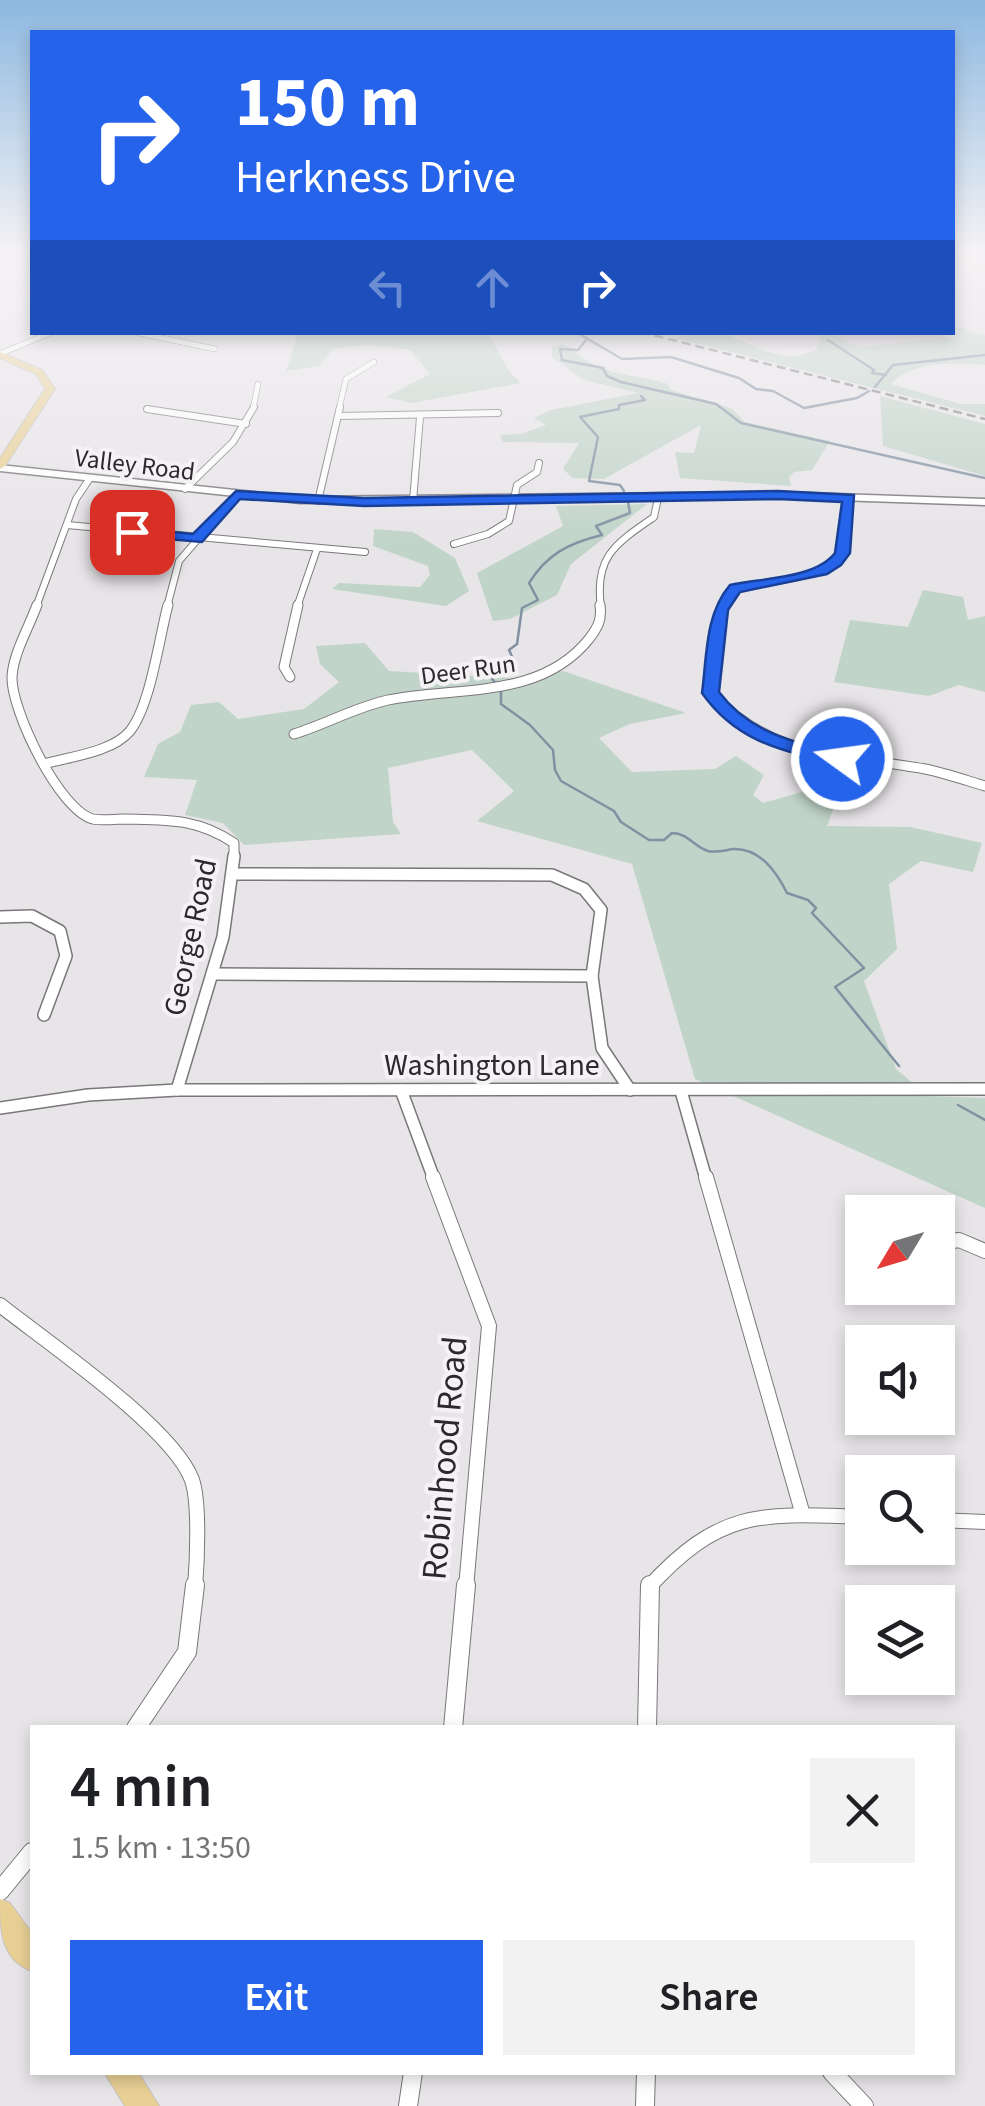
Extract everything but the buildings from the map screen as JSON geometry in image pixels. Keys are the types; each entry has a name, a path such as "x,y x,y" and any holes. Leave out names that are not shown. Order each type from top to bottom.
{"main road":[{"path":"0,354 40,372 50,390 0,467"},
{"name":"Valley Road","path":"0,467 184,490 318,501 778,495 985,502"},
{"path":"0,1913 30,1954"},
{"path":"121,2075 144,2106"}],"street":[{"path":"318,501 346,379 374,362"},
{"path":"184,490 246,424 258,406 258,384"},
{"path":"147,409 246,424"},
{"path":"339,416 420,418 498,413"},
{"path":"414,500 420,418"},
{"path":"454,544 488,534 508,521 516,485 537,472 540,463"},
{"name":"George Road","path":"90,478 76,499 12,671 12,697 44,764 73,808 92,819 172,820 210,826 234,842 235,874 213,974 177,1090"},
{"path":"44,764 108,745 129,732 140,707 179,561 236,495"},
{"name":"Deer Run","path":"294,734 378,703 498,689 534,680 557,668 599,626 602,618 596,578 610,552 654,517 658,498"},
{"path":"849,498 842,553 836,562 822,570 735,588 728,597 720,610 710,693 732,717 770,742 842,759 928,770 985,786"},
{"path":"68,525 365,552"},
{"path":"290,677 284,667 300,594 317,549"},
{"path":"235,874 552,875 584,889 601,910 592,976 602,1048 630,1090"},
{"path":"0,916 32,916 60,931 66,956 44,1015"},
{"path":"213,974 592,976"},
{"name":"Washington Lane","path":"0,1108 88,1096 177,1090 985,1089"},
{"name":"Robinhood Road","path":"401,1090 489,1326 453,1725"},
{"path":"681,1091 803,1514"},
{"path":"955,1240 985,1251"},
{"path":"0,1304 152,1425 192,1480 198,1559 187,1652 138,1725"},
{"path":"647,1725 648,1587 707,1533 746,1522 803,1514 845,1516"},
{"path":"955,1521 985,1522"},
{"path":"0,1891 30,1854"},
{"path":"408,2106 413,2075"},
{"path":"645,2106 646,2075"},
{"path":"835,2075 864,2106"}],"green space":[{"path":"292,351 331,351 319,366 286,371"},
{"path":"411,351 498,351 521,383 412,403 386,397 430,374"},
{"path":"552,351 574,351 608,371 668,384 671,390 731,408 745,422 830,441 812,470 794,472 789,477 791,486 680,478 675,452 694,453 701,425 604,479 573,478 563,469 579,443 503,442 500,435 521,434 546,425 534,418 551,410 638,393 584,380 552,357"},
{"path":"728,351 792,356 812,351 985,351 985,365 922,367 891,384 961,404 985,404 985,416"},
{"path":"880,396 985,424 985,476 883,446"},
{"path":"647,504 571,564 557,595 510,619 493,621 477,573 563,526 556,506"},
{"path":"374,529 413,532 455,558 469,591 446,606 332,589 339,583 420,587 430,575 428,566 373,546"},
{"path":"923,590 963,597 968,620 985,616 985,692 959,685 929,696 834,682 850,620 908,627"},
{"path":"365,643 389,671 511,678 563,671 686,713 630,724 599,738 632,772 715,769 736,756 764,775 753,795 763,803 802,792 837,799 827,826 910,827 982,843 973,872 921,861 889,884 897,949 864,981 896,1069 928,1096 985,1098 985,1208 695,1079 632,864 477,821 514,791 472,750 388,768 393,822 401,834 244,845 223,823 185,815 197,780 144,777 158,744 180,732 191,705 219,702 238,719 304,709 339,682 320,664 316,646"}],"waterway":[{"path":"560,351 562,360 603,368 607,376 621,382 716,404 741,423 985,478"},
{"path":"609,351 622,359 671,357 739,378 756,389 773,391 804,408 857,398 869,391"},
{"path":"845,351 874,370 872,373 885,375"},
{"path":"885,375 893,365 985,355"},
{"path":"875,387 885,375"},
{"path":"624,491 620,485 589,481 598,437 580,417 645,400 641,396"},
{"path":"496,684 487,672 515,663 509,650 517,644 522,608 538,600 529,583 536,573 560,551 602,535 596,526 630,513 628,502"},
{"path":"501,691 501,704 530,725 553,750 555,770 561,781 614,811 621,822 649,840 664,840 672,833 708,851 751,852 772,869 787,893 808,900 816,908 812,913 864,968 835,987 899,1066"},
{"path":"958,1105 985,1120"}],"railway":[{"path":"717,351 985,419"}],"route":[{"path":"132,532 197,539 236,495 364,502 778,495 849,498 842,553 836,562 822,570 735,588 728,597 720,610 710,693 723,710 770,742 842,759"}]}
